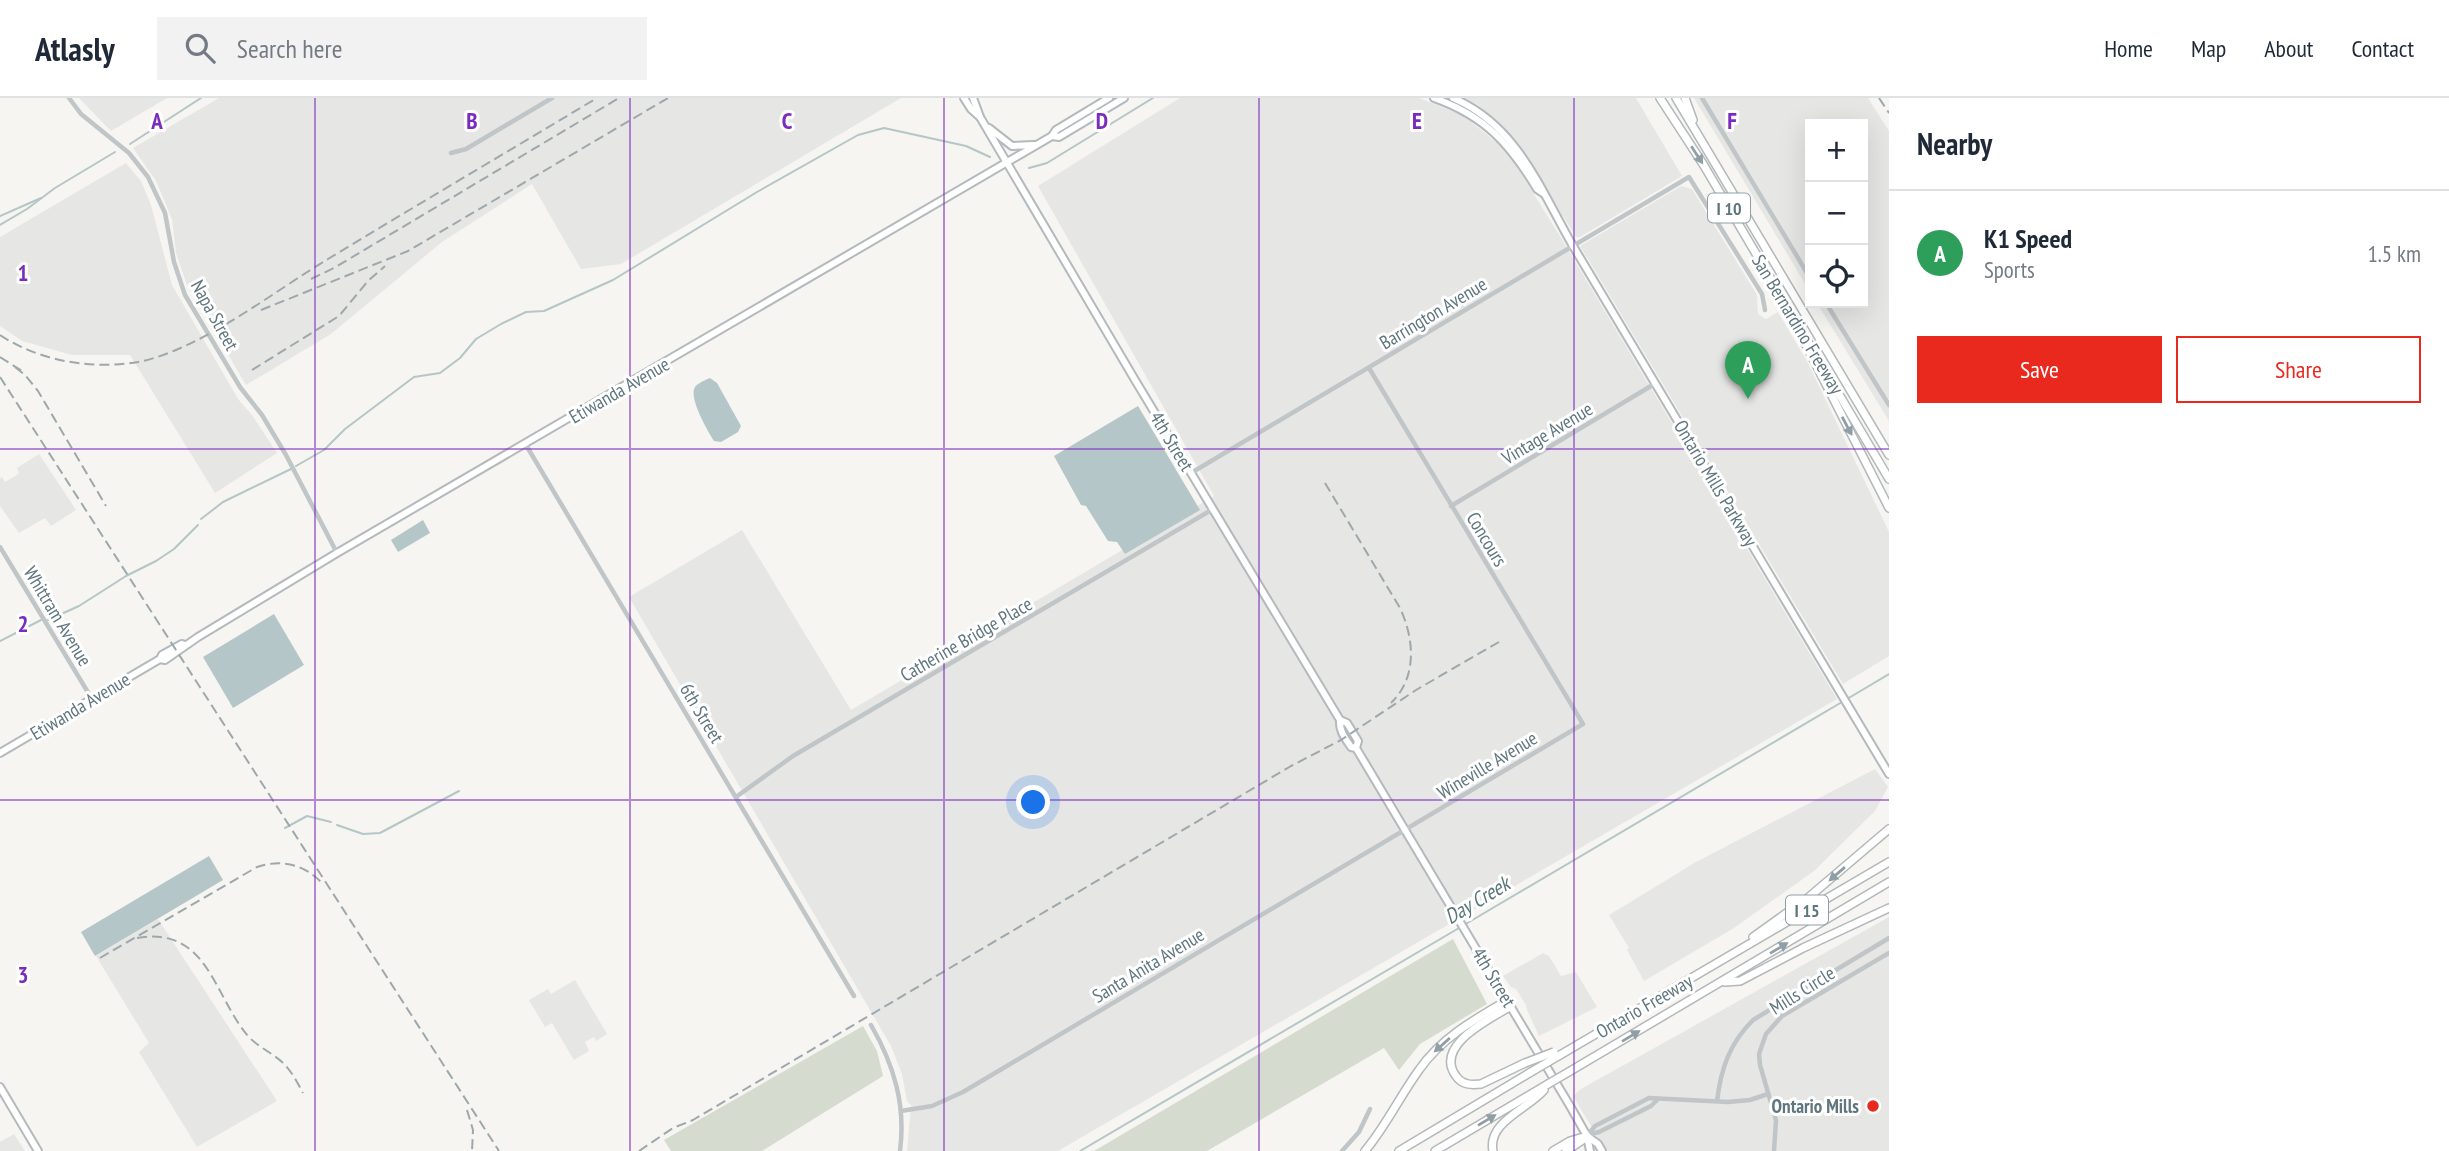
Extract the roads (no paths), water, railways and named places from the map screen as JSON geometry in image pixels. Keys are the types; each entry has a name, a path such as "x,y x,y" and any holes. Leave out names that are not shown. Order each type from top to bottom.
{"highway":[{"name":"San Bernardino Freeway","path":"1660,98 1703,164 1889,479"},
{"name":"San Bernardino Freeway","path":"1676,98 1889,454"},
{"path":"1685,98 1695,128"},
{"path":"1796,320 1807,348 1889,508"},
{"path":"1876,432 1889,444"},
{"path":"1725,959 1809,897 1889,830"},
{"name":"Ontario Freeway","path":"1399,1151 1531,1072 1557,1053 1587,1040 1889,862"},
{"name":"Ontario Freeway","path":"1435,1151 1541,1091 1548,1084 1889,883"},
{"path":"1720,983 1740,981 1803,947 1889,908"},
{"path":"1510,1003 1464,1035 1453,1054 1452,1069 1460,1081 1473,1085 1481,1084 1525,1063 1557,1053"},
{"path":"1365,1151 1418,1070 1434,1052 1459,1030 1510,1003"},
{"path":"1493,1151 1492,1143 1496,1131 1541,1091"},
{"path":"1553,1151 1570,1141 1587,1136"},
{"path":"1566,1151 1587,1136"}],"main road":[{"path":"964,98 980,117"},
{"path":"973,98 980,117"},
{"name":"Etiwanda Avenue","path":"0,753 160,659 164,660 337,553 1052,136 1056,130 1109,98"},
{"name":"Etiwanda Avenue","path":"1052,136 1059,137 1124,98"},
{"name":"Ontario Mills Parkway","path":"1434,98 1464,111 1490,129 1511,150 1537,189 1542,192 1889,774"},
{"name":"Ontario Mills Parkway","path":"1452,98 1481,113 1507,135 1530,166 1542,186 1542,192"},
{"name":"4th Street","path":"980,117 1339,720 1347,723 1358,741 1356,748 1510,1003 1587,1136 1590,1151"},
{"path":"985,125 1009,145 1036,145"},
{"path":"0,1087 38,1151"},
{"name":"4th Street","path":"1587,1136 1598,1144 1602,1151"}],"street":[{"name":"Napa Street","path":"69,98 81,114 129,153 148,177 159,198 169,228 174,262 186,295 240,387 262,415 286,455 337,553"},
{"path":"451,153 466,149 552,98"},
{"path":"1702,98 1805,270"},
{"name":"Barrington Avenue","path":"1191,473 1689,177 1762,293 1765,310"},
{"path":"1828,308 1889,405"},
{"name":"Concours","path":"1369,368 1583,724"},
{"name":"Vintage Avenue","path":"1451,506 1656,383"},
{"name":"6th Street","path":"526,445 854,996"},
{"name":"Catherine Bridge Place","path":"736,797 794,755 1213,509"},
{"name":"Whittram Avenue","path":"0,547 92,699"},
{"name":"Wineville Avenue","path":"1405,831 1583,724"},
{"name":"Santa Anita Avenue","path":"901,1111 932,1106 955,1096 1405,831"},
{"path":"1717,1101 1720,1078 1727,1057 1740,1034 1752,1020 1889,938"},
{"name":"Mills Circle","path":"1774,1151 1776,1120 1760,1069 1759,1054 1764,1037 1782,1016 1889,954"},
{"path":"871,1025 891,1066 901,1111 900,1151"},
{"path":"1587,1136 1596,1126 1649,1098 1750,1100 1768,1094"},
{"path":"1342,1151 1359,1132 1370,1109"}],"waterway":[{"path":"130,144 201,98"},
{"path":"1029,168 1047,163 1153,98"},
{"path":"296,466 324,450 345,429 414,377 440,373 460,358 476,339 501,324 526,312 544,311 613,280 757,192 858,135 884,128 966,146 990,157"},
{"path":"0,225 115,152"},
{"path":"0,216 41,198"},
{"path":"201,519 223,502 291,469"},
{"path":"48,620 79,606 126,576 156,561 174,549 198,525"},
{"path":"0,641 41,620"},
{"name":"Day Creek","path":"1847,699 1889,674"},
{"name":"Day Creek","path":"1464,925 1842,702"},
{"path":"337,825 363,834 380,833 459,791"},
{"path":"285,828 307,816 331,822"},
{"name":"Day Creek","path":"1080,1151 1459,928"}],"railway":[{"path":"0,335 49,357 84,364 138,362 162,355 211,333 328,259 597,98"},
{"path":"311,279 334,268 619,98"},
{"path":"261,310 408,251 668,98"},
{"path":"1879,98 1889,113"},
{"path":"252,370 339,316 368,281 385,266"},
{"path":"0,357 22,371"},
{"path":"15,367 38,391 106,506"},
{"path":"0,377 499,1151"},
{"path":"1325,483 1405,620 1410,644 1409,669 1400,693 1391,703"},
{"path":"639,1151 673,1128 693,1120 1291,766 1341,740 1416,690 1499,642"},
{"path":"100,958 257,867 283,863 299,867 321,882"},
{"path":"137,938 161,937 179,942 194,953 206,967 248,1036 285,1065 303,1093"},
{"path":"467,1110 473,1130 472,1151"}],"place":[{"name":"K1 Speed","path":"1748,399"},
{"name":"Ontario Mills","path":"1873,1106"}]}
